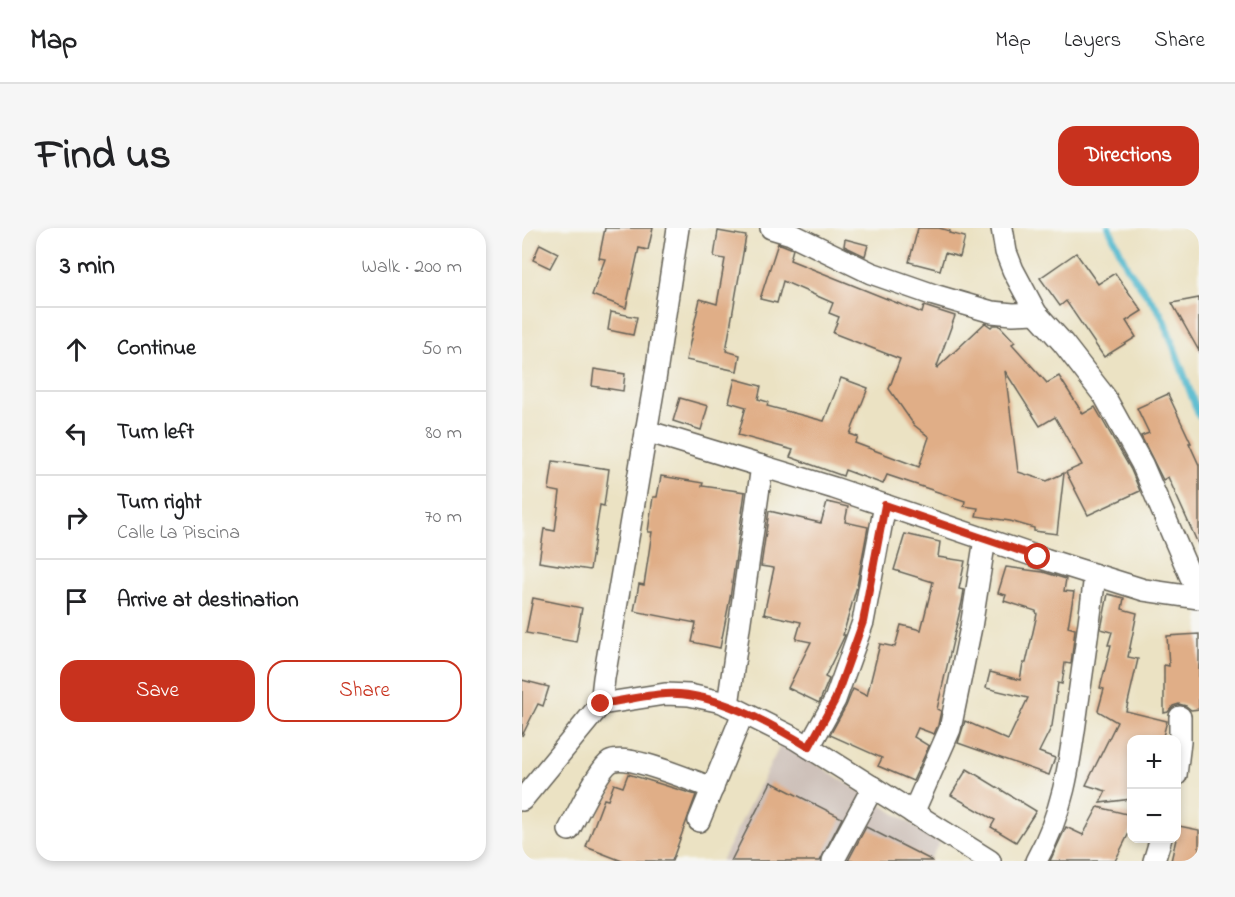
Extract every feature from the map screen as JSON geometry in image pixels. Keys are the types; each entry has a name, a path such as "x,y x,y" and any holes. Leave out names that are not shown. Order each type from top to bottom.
{"street":[{"path":"522,800 601,704 678,228"},
{"path":"771,228 791,234 871,273 934,295 992,312 1036,313"},
{"path":"1002,228 1006,252 1013,270 1036,313 1063,343 1105,397 1142,464 1199,597"},
{"path":"646,431 885,505 1144,590 1199,597"},
{"path":"699,821 713,788 736,709 762,466"},
{"path":"809,747 835,700 863,622 885,505"},
{"path":"913,813 950,729 971,627 985,539"},
{"path":"1036,861 1048,839 1060,807 1067,778 1095,575"},
{"path":"601,704 665,694 688,695 736,709 809,747 990,861"},
{"path":"1180,717 1180,735"},
{"path":"569,830 606,765 617,759 635,760 713,788"},
{"path":"833,861 873,787"},
{"path":"1154,861 1159,843"}],"shaded area":[{"path":"782,742 940,842 929,861 721,861"}],"building":[{"path":"605,228 653,228 648,250 639,248 626,308 592,295 605,259 599,258"},
{"path":"918,228 939,228 965,237 960,257 945,253 940,270 909,262"},
{"path":"718,231 746,236 726,351 740,355 737,371 686,360 700,299 717,304 725,259 714,257"},
{"path":"845,239 868,245 865,256 844,246"},
{"path":"778,243 793,249 790,260 922,313 924,306 955,316 936,369 985,323 991,327 999,325 1015,342 1012,344 1047,383 1059,376 1083,414 1095,407 1131,470 1140,491 1088,515 1066,472 1082,465 1055,417 1040,426 1005,371 1018,472 1047,481 1064,473 1057,534 1034,531 1034,528 1010,521 976,516 978,508 964,506 965,501 887,475 883,484 845,470 843,476 790,457 793,450 738,435 746,407 729,402 735,379 761,386 758,399 768,402 767,406 824,421 841,378 868,388 850,434 858,437 855,443 919,467 929,437 914,425 889,389 900,359 833,333 839,317 829,313 833,303 783,281 777,303 760,299"},
{"path":"540,244 558,253 550,268 533,260"},
{"path":"1076,253 1098,284 1115,273 1142,311 1126,321 1136,337 1104,357 1066,301 1060,306 1040,278"},
{"path":"1199,298 1199,351 1172,303"},
{"path":"611,312 637,317 633,335 608,330"},
{"path":"594,369 625,374 623,391 592,386"},
{"path":"1168,394 1199,465 1199,546 1168,477 1163,480 1141,436 1149,433 1137,408"},
{"path":"680,398 708,406 701,430 673,421"},
{"path":"553,461 609,469 604,506 600,505 590,570 539,562 544,529 555,531 560,492 549,490"},
{"path":"661,476 703,483 702,486 745,492 730,598 720,648 692,642 696,623 634,611 639,584 644,585 652,532 648,532 653,497 657,497"},
{"path":"827,502 848,507 845,522 868,527 857,586 843,635 845,635 825,677 829,679 819,703 788,688 811,642 796,639 801,622 764,614 774,568 761,566 769,511 821,523"},
{"path":"905,534 940,542 938,557 965,561 959,589 964,590 937,709 941,711 938,725 934,734 918,728 914,737 929,746 913,781 878,766 882,758 830,735 853,689 867,696 880,644 895,647 901,625 921,630 933,582 894,570"},
{"path":"1006,567 1043,572 1066,579 1064,591 1074,592 1068,627 1075,629 1071,664 1065,663 1062,684 1058,683 1052,726 1039,752 1055,758 1049,775 958,743 965,721 1008,740 1028,698 986,688 990,672 1020,680 1037,614 1036,611 1004,601 1006,595 998,593"},
{"path":"1108,594 1124,598 1122,609 1137,613 1128,657 1138,659 1126,711 1167,721 1163,735 1127,735 1127,800 1100,803 1106,791 1086,785 1117,722 1098,711 1104,689 1100,688 1112,632 1101,629"},
{"path":"533,598 582,608 576,642 526,633"},
{"path":"1199,634 1199,709 1191,710 1179,704 1164,713 1164,665 1169,666 1167,636"},
{"path":"522,680 549,687 543,706 538,704 522,736"},
{"path":"967,769 1036,811 1016,842 991,827 995,820 951,795"},
{"path":"628,774 696,795 672,861 622,861 586,847 604,799 608,800 614,784 623,787"},
{"path":"771,782 842,818 820,861 731,861"},
{"path":"1098,807 1127,814 1127,837 1115,861 1050,861 1066,827 1083,835"},
{"path":"1181,826 1199,830 1199,861 1171,861 1175,843 1181,843"},
{"path":"866,827 933,861 848,861"}],"waterway":[{"path":"1109,228 1128,269 1160,312 1199,416"}],"route":[{"path":"601,704 665,694 688,695 722,702 809,747 835,700 863,622 885,505 1038,557"}]}
